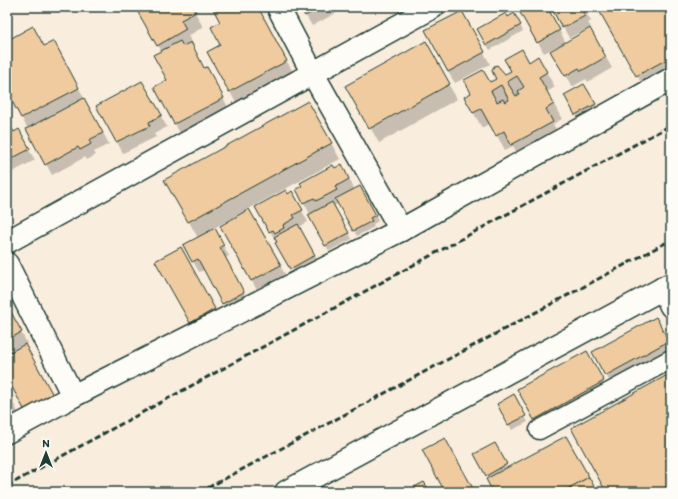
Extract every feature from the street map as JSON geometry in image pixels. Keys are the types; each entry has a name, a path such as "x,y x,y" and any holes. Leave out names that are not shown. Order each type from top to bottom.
{"street":[{"path":"278,7 313,74 400,230"},
{"path":"7,242 433,7"},
{"path":"7,432 73,396 400,230 671,79"},
{"path":"7,264 73,396"},
{"path":"286,492 668,293"}],"lane":[{"path":"539,430 671,359"}],"building":[{"path":"135,7 193,7 196,12 181,20 186,29 157,46"},
{"path":"212,7 258,7 287,61 229,92 207,52 220,45 211,27 220,22"},
{"path":"300,7 321,7 305,16"},
{"path":"517,7 547,7 560,30 537,43"},
{"path":"551,7 583,7 585,10 583,12 585,16 562,28"},
{"path":"597,7 671,7 671,57 636,76"},
{"path":"462,11 485,52 448,72 425,30"},
{"path":"506,13 508,17 514,13 521,25 486,45 477,29"},
{"path":"33,26 44,46 54,41 79,88 21,118 7,92 7,38 8,40"},
{"path":"590,28 606,57 581,71 579,68 565,76 550,51"},
{"path":"180,41 183,46 191,42 204,68 207,67 224,98 174,124 154,87 167,80 153,55"},
{"path":"426,41 450,84 369,129 345,86"},
{"path":"522,49 529,62 538,56 547,72 539,77 554,104 546,109 553,122 511,145 504,131 496,136 481,109 473,113 464,97 471,93 464,80 483,70 490,82 496,79 492,71 494,66 497,65 505,74 511,71 504,59","holes":["517,76 524,87 518,91 520,94 516,96 507,82","501,85 509,100 505,102 503,99 497,102 491,91"]},
{"path":"142,81 162,115 149,122 150,126 116,142 96,106"},
{"path":"584,84 596,104 575,115 564,95"},
{"path":"84,98 103,133 89,140 91,144 80,150 78,147 45,165 26,129"},
{"path":"308,101 332,143 188,222 164,180"},
{"path":"10,125 14,132 19,129 30,149 7,161 7,127"},
{"path":"342,164 349,179 335,187 337,190 316,201 314,198 303,203 296,189 302,186 300,183 333,165 335,168"},
{"path":"360,186 376,215 370,218 372,221 353,231 335,199"},
{"path":"286,190 288,194 292,191 303,210 293,215 295,218 283,225 284,228 275,233 273,230 269,232 255,207"},
{"path":"332,202 349,233 325,246 308,215"},
{"path":"249,209 281,265 251,281 220,226"},
{"path":"298,224 315,255 290,269 275,243 277,242 274,237"},
{"path":"215,228 224,245 220,247 244,292 222,304 198,259 192,262 183,245"},
{"path":"181,247 215,309 190,323 155,261"},
{"path":"7,305 22,332 7,340"},
{"path":"656,317 669,341 605,376 592,352"},
{"path":"25,344 53,395 25,411 7,378 7,354"},
{"path":"587,351 604,381 534,420 517,389"},
{"path":"671,373 671,485 658,492 606,492 571,428"},
{"path":"7,390 13,401 7,404"},
{"path":"514,394 526,416 508,425 497,404"},
{"path":"566,436 589,477 562,492 493,492 486,479"},
{"path":"445,438 475,492 445,492 422,450"},
{"path":"495,443 507,464 486,476 474,454"},
{"path":"589,477 597,492 562,492"},
{"path":"424,482 430,492 405,492"}],"railway":[{"path":"7,486 671,125"},
{"path":"200,492 671,240"}]}
